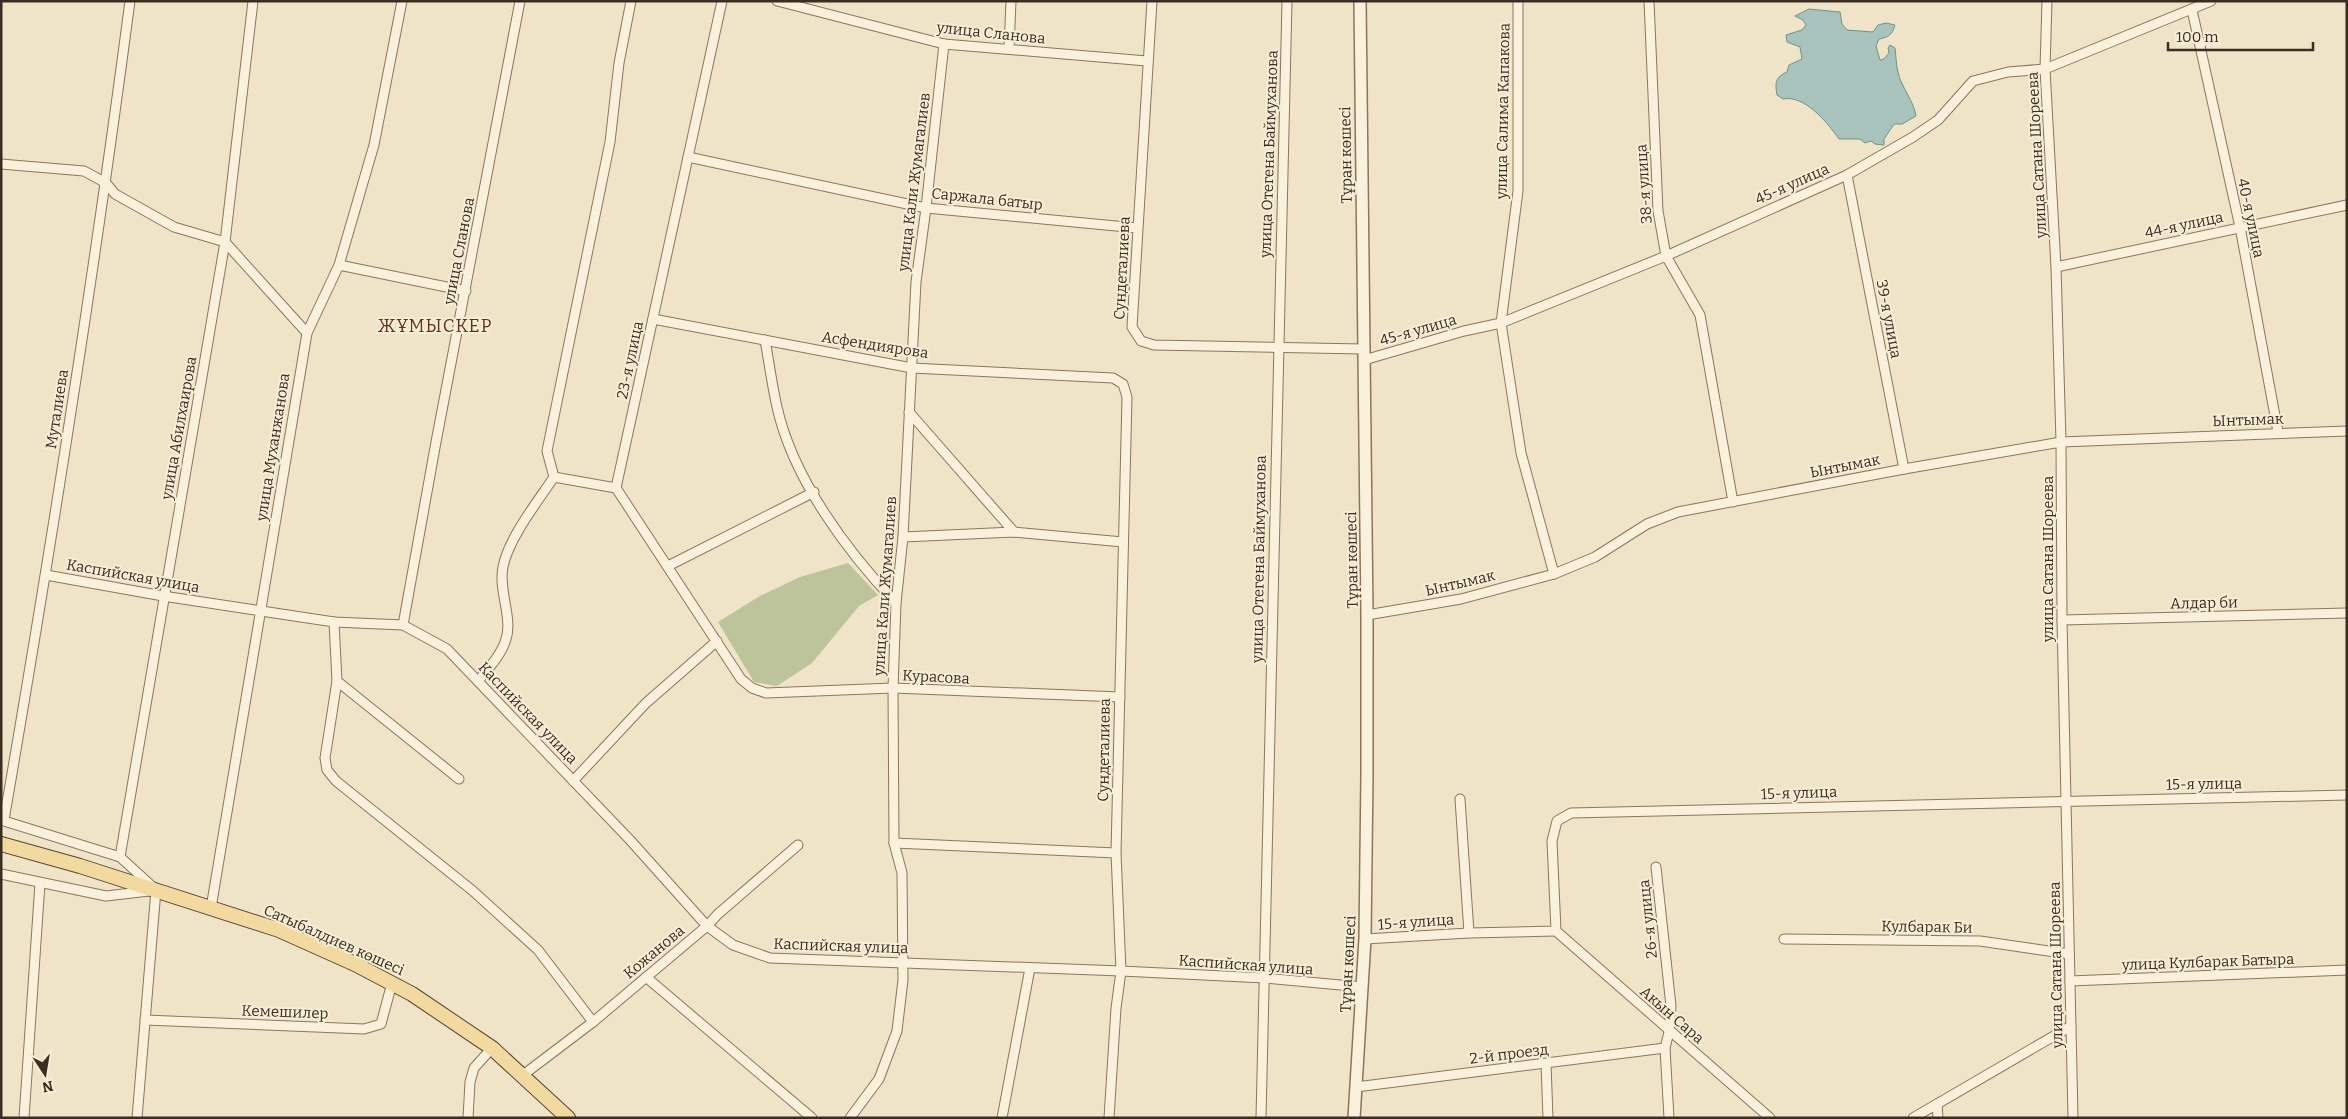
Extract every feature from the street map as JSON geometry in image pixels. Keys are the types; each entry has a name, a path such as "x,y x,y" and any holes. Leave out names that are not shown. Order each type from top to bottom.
{"main road":[{"name":"Сатыбалдиев көшесі","path":"1,844 80,866 279,930 355,964 412,994 492,1048 568,1118"}],"street":[{"name":"Муталиева","path":"3,820 46,575 106,183 130,1"},
{"name":"улица Абилхаирова","path":"120,857 163,596 225,242 253,1"},
{"name":"улица Муханжанова","path":"212,908 262,610 296,386 307,333 339,265 374,145 402,1"},
{"name":"улица Сланова","path":"404,625 436,442 520,1"},
{"path":"554,477 546,451 610,142 619,63 631,1"},
{"name":"23-я улица","path":"616,488 722,1"},
{"name":"улица Сланова","path":"777,1 944,44 1147,61"},
{"path":"1009,49 1011,1"},
{"name":"Сундеталиева","path":"1152,1 1132,327 1141,340 1154,345 1277,348 1363,355"},
{"name":"улица Отегена Баймуханова","path":"1261,1118 1277,348 1287,1"},
{"name":"Тұран көшесі","path":"1354,1118 1365,939 1368,614 1363,355 1360,1"},
{"name":"улица Салима Капакова","path":"1518,1 1518,191 1501,323 1521,452 1554,574"},
{"name":"38-я улица","path":"1650,1 1658,211 1666,256 1700,315 1733,502"},
{"name":"улица Сатана Шореева","path":"2047,1 2046,69 2056,266 2061,442 2062,620 2073,1118"},
{"name":"45-я улица","path":"1363,355 1501,323 1666,256 1847,175 1938,120 1973,81 2008,72 2046,69 2211,1"},
{"name":"40-я улица","path":"2192,10 2240,227 2278,432"},
{"name":"улица Кали Жумагалиев","path":"850,1118 879,1079 897,1031 903,980 902,872 894,843 893,688 896,603 903,537 916,282 944,44"},
{"name":"Саржала батыр","path":"688,157 926,208 1138,228"},
{"path":"1,164 84,171 106,183 115,194 174,226 225,242 307,333"},
{"name":"39-я улица","path":"1847,175 1904,469"},
{"name":"44-я улица","path":"2056,266 2347,204"},
{"path":"339,265 466,291"},
{"name":"Асфендиярова","path":"653,319 912,368 1112,378 1123,384"},
{"path":"765,340 777,409 797,464 842,541 896,603"},
{"name":"Сундеталиева","path":"1109,1118 1120,971 1116,853 1127,397 1123,384"},
{"path":"909,412 1014,532"},
{"name":"Ынтымак","path":"1368,614 1461,598 1554,574 1595,557 1647,524 1678,512 1904,469 2061,442 2278,432 2347,431"},
{"path":"554,477 616,488 716,641 646,703 573,781"},
{"path":"478,681 489,668 506,639 507,622 501,588 503,565 522,523 554,477"},
{"path":"668,566 814,492"},
{"path":"903,537 1014,532 1124,542"},
{"name":"Каспийская улица","path":"46,575 163,596 334,622 404,625 447,649 573,781 707,926 733,945 770,958 1264,978 1362,987"},
{"name":"Алдар би","path":"2062,620 2347,613"},
{"path":"334,622 338,681 325,758 327,770 336,781 473,892 538,950 593,1022"},
{"name":"Курасова","path":"716,641 741,679 752,688 766,693 893,688 1120,696"},
{"path":"338,681 459,779"},
{"name":"15-я улица","path":"1365,939 1469,933 1556,931 1552,840 1557,821 1571,814 2066,800 2347,795"},
{"path":"1460,799 1469,933"},
{"path":"3,820 120,857 156,890"},
{"path":"894,843 1116,853"},
{"name":"Кожанова","path":"523,1075 593,1022 707,926 718,914 798,845"},
{"name":"26-я улица","path":"1656,867 1671,1006 1670,1032 1665,1048 1669,1118"},
{"path":"1,874 40,884 106,896 156,890"},
{"path":"24,1118 40,884"},
{"path":"137,1118 156,890"},
{"name":"Акын Сара","path":"1556,931 1770,1118"},
{"name":"Кулбарак Би","path":"1784,939 1980,941 2069,954"},
{"path":"1002,1118 1030,968"},
{"name":"улица Кулбарак Батыра","path":"2070,981 2347,970"},
{"path":"646,977 812,1118"},
{"name":"Кемешилер","path":"144,1020 364,1029 381,1024 392,983"},
{"path":"1913,1118 2071,1026"},
{"path":"468,1118 470,1082 474,1068 492,1048"},
{"name":"2-й проезд","path":"1356,1087 1665,1048"},
{"path":"1546,1064 1548,1118"},
{"path":"1937,1104 1938,1118"}],"green space":[{"path":"848,563 878,595 859,606 812,663 777,686 754,682 718,622 760,596 800,577"}],"water":[{"path":"1809,9 1840,12 1842,24 1847,30 1873,32 1878,25 1886,23 1895,25 1888,36 1879,39 1876,46 1880,60 1884,59 1889,53 1888,48 1890,45 1895,48 1900,78 1913,105 1916,116 1902,124 1894,124 1884,139 1884,145 1875,144 1871,141 1865,143 1860,139 1839,139 1822,118 1807,105 1791,99 1783,99 1777,95 1776,84 1778,78 1787,72 1789,65 1802,59 1800,47 1787,42 1786,35 1802,30 1806,25 1803,20 1795,16"}],"district":[{"name":"ЖҰМЫСКЕР","path":"435,326"}]}
